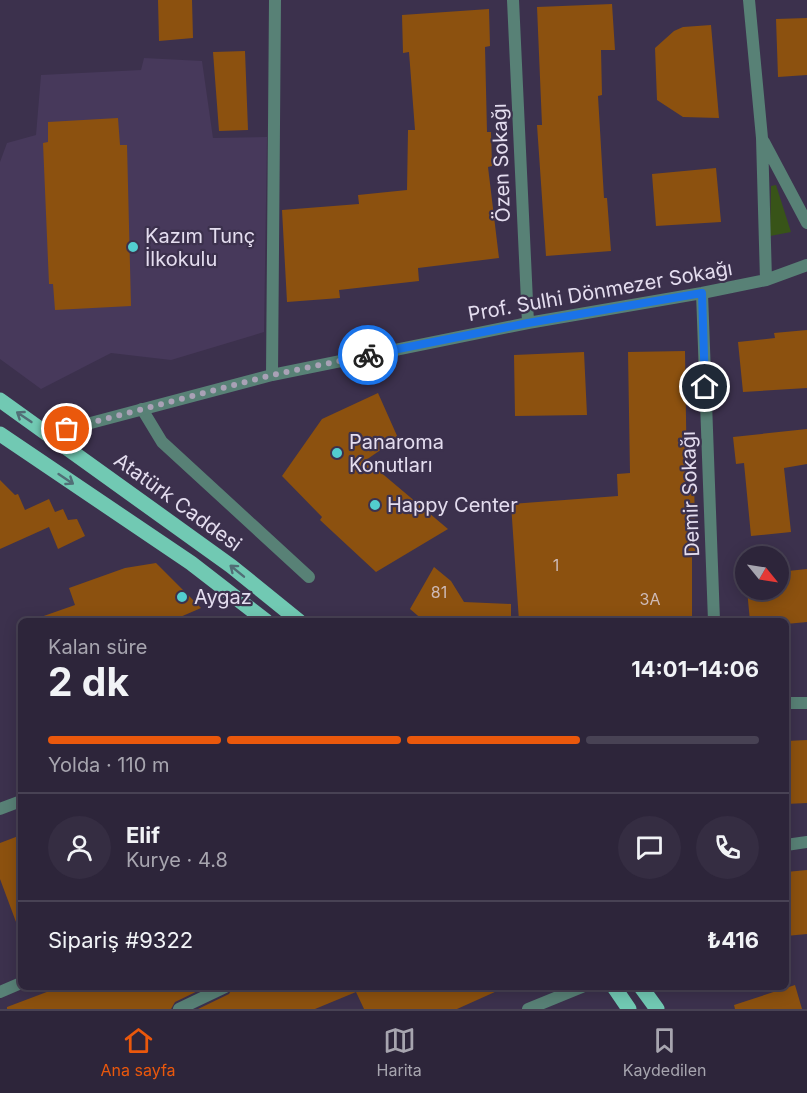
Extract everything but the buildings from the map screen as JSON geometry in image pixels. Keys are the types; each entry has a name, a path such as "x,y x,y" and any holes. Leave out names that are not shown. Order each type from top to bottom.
{"main road":[{"name":"Atatürk Caddesi","path":"0,400 231,566 295,618"},
{"path":"0,434 191,562 262,618"},
{"path":"616,990 628,1009"},
{"path":"643,990 657,1009"}],"street":[{"path":"272,375 275,0"},
{"name":"Özen Sokağı","path":"513,0 528,323"},
{"path":"749,0 762,138 766,280"},
{"path":"762,138 807,223"},
{"name":"Prof. Sulhi Dönmezer Sokağı","path":"49,434 272,375 528,323 766,280 807,265"},
{"name":"Demir Sokağı","path":"702,293 714,618"},
{"path":"142,409 162,442 309,577"},
{"path":"789,703 807,704"},
{"path":"0,809 18,802"},
{"path":"789,844 807,842"},
{"path":"0,992 18,984"},
{"path":"179,1009 219,990"},
{"path":"528,1009 575,990"}],"shaded area":[{"name":"Kazım Tunç İlkokulu","path":"144,58 202,61 213,138 267,137 264,332 171,360 111,353 41,389 0,359 0,162 7,143 36,135 41,75 141,70"}],"green space":[{"path":"776,185 791,232 770,236 771,186"}],"way so far":[{"path":"67,429 272,375 368,355"}],"place":[{"name":"Kazım Tunç İlkokulu","path":"133,247"},
{"name":"Panaroma Konutları","path":"337,453"},
{"name":"Happy Center","path":"375,505"},
{"name":"Aygaz","path":"182,597"}],"route":[{"path":"368,355 528,323 702,293 705,387"}]}
